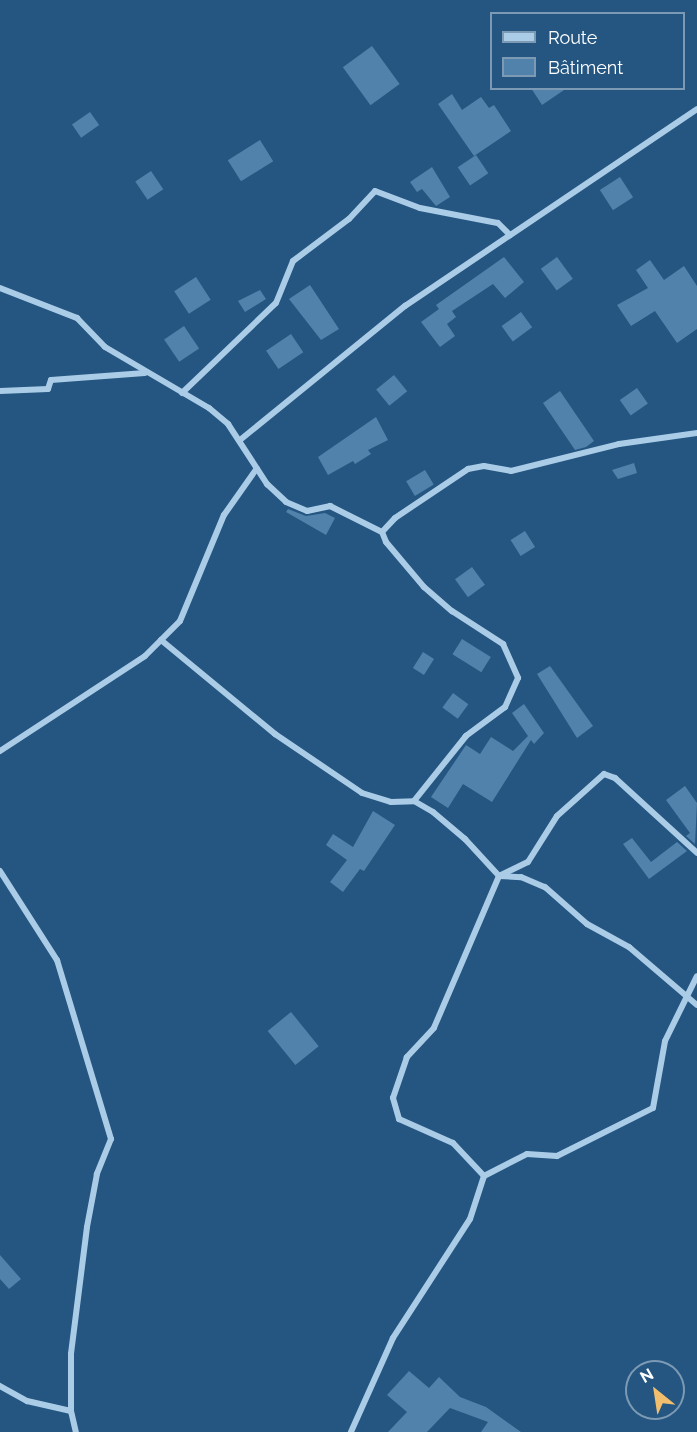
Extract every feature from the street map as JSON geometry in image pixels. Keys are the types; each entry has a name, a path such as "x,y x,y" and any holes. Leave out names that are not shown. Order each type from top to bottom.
{"street":[{"path":"240,440 405,306 697,109"},
{"path":"182,393 276,303 293,261 349,219 375,191 420,208 498,223 510,235"},
{"path":"0,288 77,318 105,347 182,393 228,424 257,468 286,502 306,511 330,506 382,532 386,542 424,587 452,611 503,644 518,678 505,707 466,736 414,801"},
{"path":"0,391 48,389 51,380 147,373"},
{"path":"382,532 395,518 468,470 484,466 511,471 619,444 697,433"},
{"path":"0,751 145,656 180,621 224,515 257,468"},
{"path":"161,640 275,734 362,793 391,802 414,801 465,839 499,876 520,877 545,887 587,924 628,947 697,1005"},
{"path":"484,1176 453,1143 399,1119 393,1098 407,1057 434,1028 499,876 528,862 557,816 604,774 615,777 697,854"},
{"path":"0,871 57,960 111,1138 97,1174 87,1227 71,1354 71,1411 76,1432"},
{"path":"351,1432 393,1338 470,1219 484,1176 527,1154 557,1156 653,1108 665,1041 697,976"},
{"path":"0,1386 27,1401 71,1411"}],"building":[{"path":"372,46 400,84 371,105 343,67"},
{"path":"532,90 564,90 542,105"},
{"path":"452,94 462,110 481,97 489,108 494,105 511,131 474,156 438,104"},
{"path":"90,112 99,125 81,138 72,125"},
{"path":"260,140 273,161 241,181 228,160"},
{"path":"476,155 488,173 470,186 458,167"},
{"path":"432,167 450,197 436,206 422,189 417,192 410,182"},
{"path":"151,171 163,189 148,200 135,182"},
{"path":"620,177 633,197 613,210 600,190"},
{"path":"504,257 524,282 505,298 493,284 452,311 456,317 447,324 455,336 440,347 421,322 439,309 436,305"},
{"path":"557,257 573,279 557,291 541,269"},
{"path":"650,260 664,280 684,266 697,286 697,329 677,343 655,311 631,326 617,305 648,288 636,270"},
{"path":"196,277 211,300 189,314 174,291"},
{"path":"310,285 339,329 321,340 289,299"},
{"path":"260,290 266,299 245,312 238,301"},
{"path":"521,312 532,327 513,341 502,326"},
{"path":"184,326 199,348 179,362 164,339"},
{"path":"291,334 303,352 278,369 266,351"},
{"path":"394,375 407,391 389,406 376,389"},
{"path":"637,388 648,404 631,416 620,400"},
{"path":"560,391 594,441 586,447 575,450 543,403"},
{"path":"376,417 388,440 368,450 371,454 355,464 353,461 328,475 318,457"},
{"path":"634,463 637,473 618,479 612,470"},
{"path":"425,470 434,485 415,496 406,481"},
{"path":"288,509 306,516 325,513 335,518 326,535 286,512"},
{"path":"525,531 535,547 521,556 511,540"},
{"path":"472,567 485,585 468,597 455,579"},
{"path":"462,639 491,657 481,672 452,654"},
{"path":"423,652 434,659 424,675 413,668"},
{"path":"550,666 593,726 577,738 537,674"},
{"path":"453,693 468,704 458,719 442,708"},
{"path":"524,704 544,733 534,744 531,740 492,802 463,784 448,808 431,797 466,745 480,754 491,737 513,751 528,736 512,713"},
{"path":"685,786 697,803 695,844 686,836 690,833 666,800"},
{"path":"373,811 395,825 364,871 360,869 343,892 330,882 347,860 326,845 333,834 353,847"},
{"path":"632,838 651,862 677,842 687,851 649,879 623,844"},
{"path":"291,1012 319,1046 295,1065 268,1031"},
{"path":"0,1255 21,1279 9,1289 0,1279"},
{"path":"409,1371 429,1388 439,1377 460,1397 486,1407 521,1432 481,1432 488,1422 450,1408 427,1432 388,1432 407,1412 387,1395"}]}
